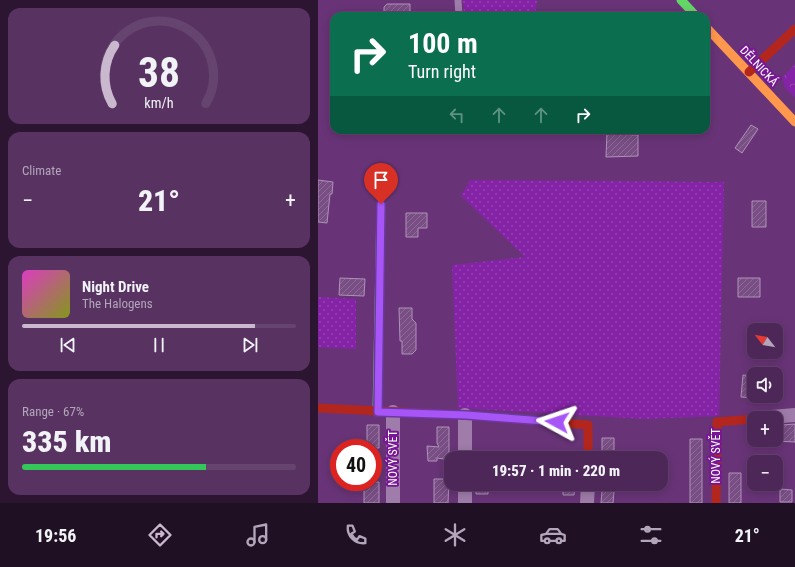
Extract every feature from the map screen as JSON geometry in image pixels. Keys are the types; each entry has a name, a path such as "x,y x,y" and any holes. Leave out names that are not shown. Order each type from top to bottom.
{"street":[{"path":"681,0 692,12"},
{"path":"749,72 795,29"},
{"name":"DĚLNICKÁ","path":"710,31 795,122"},
{"path":"378,412 381,204"},
{"name":"NOVÝ SVĚT","path":"318,408 466,415 588,425 588,451"},
{"name":"NOVÝ SVĚT","path":"393,412 393,503"},
{"path":"465,451 466,415"},
{"path":"783,416 795,415"},
{"name":"NOVÝ SVĚT","path":"716,503 717,422 747,420"},
{"path":"465,491 465,503"},
{"path":"588,491 588,503"}],"lane":[{"path":"458,0 459,12"}],"green space":[{"path":"462,0 537,0 536,12 463,12 464,5"},
{"path":"795,64 795,98 785,88 782,78"},
{"path":"470,180 724,182 719,416 645,419 458,408 452,265 525,257 461,196"},
{"path":"318,297 356,299 356,349 318,347"}],"building":[{"path":"387,4 410,4 410,12 384,12 384,7"},
{"path":"751,125 758,129 742,153 735,148"},
{"path":"607,134 638,135 638,156 606,157"},
{"path":"318,180 333,182 332,194 330,194 327,223 318,222"},
{"path":"752,201 766,201 766,227 752,227"},
{"path":"406,213 427,213 427,228 418,228 418,237 406,237"},
{"path":"340,278 365,279 364,296 339,295"},
{"path":"738,278 760,278 760,297 738,297"},
{"path":"399,308 412,308 412,319 416,323 416,350 412,354 402,354"},
{"path":"743,375 747,375 747,397 741,397"},
{"path":"795,424 795,442 783,441 783,425"},
{"path":"367,425 379,425 379,439 367,439"},
{"path":"437,427 449,427 449,451 444,451 444,459 437,458 437,461 428,461 427,446 439,447 437,443"},
{"path":"602,438 614,438 614,451 602,451"},
{"path":"690,439 702,439 702,503 690,503"},
{"path":"729,473 741,473 741,503 729,503"},
{"path":"434,479 444,479 444,491 448,491 448,503 434,503"},
{"path":"783,489 792,490 792,502 780,502 780,491 783,491"},
{"path":"364,491 379,491 379,503 364,503"},
{"path":"476,491 488,491 488,494 476,494"},
{"path":"563,491 574,491 574,495 563,495"},
{"path":"602,491 614,491 613,503 601,503"}],"traffic: fast":[{"path":"681,0 692,12"},
{"path":"377,412 381,204"}],"traffic: slow":[{"path":"710,31 795,122"}],"traffic: jam":[{"path":"749,72 795,29"},
{"path":"318,408 465,415 588,425 588,451"},
{"path":"716,503 717,422 747,420"}],"route":[{"path":"381,204 378,412 466,415 557,422"}]}
